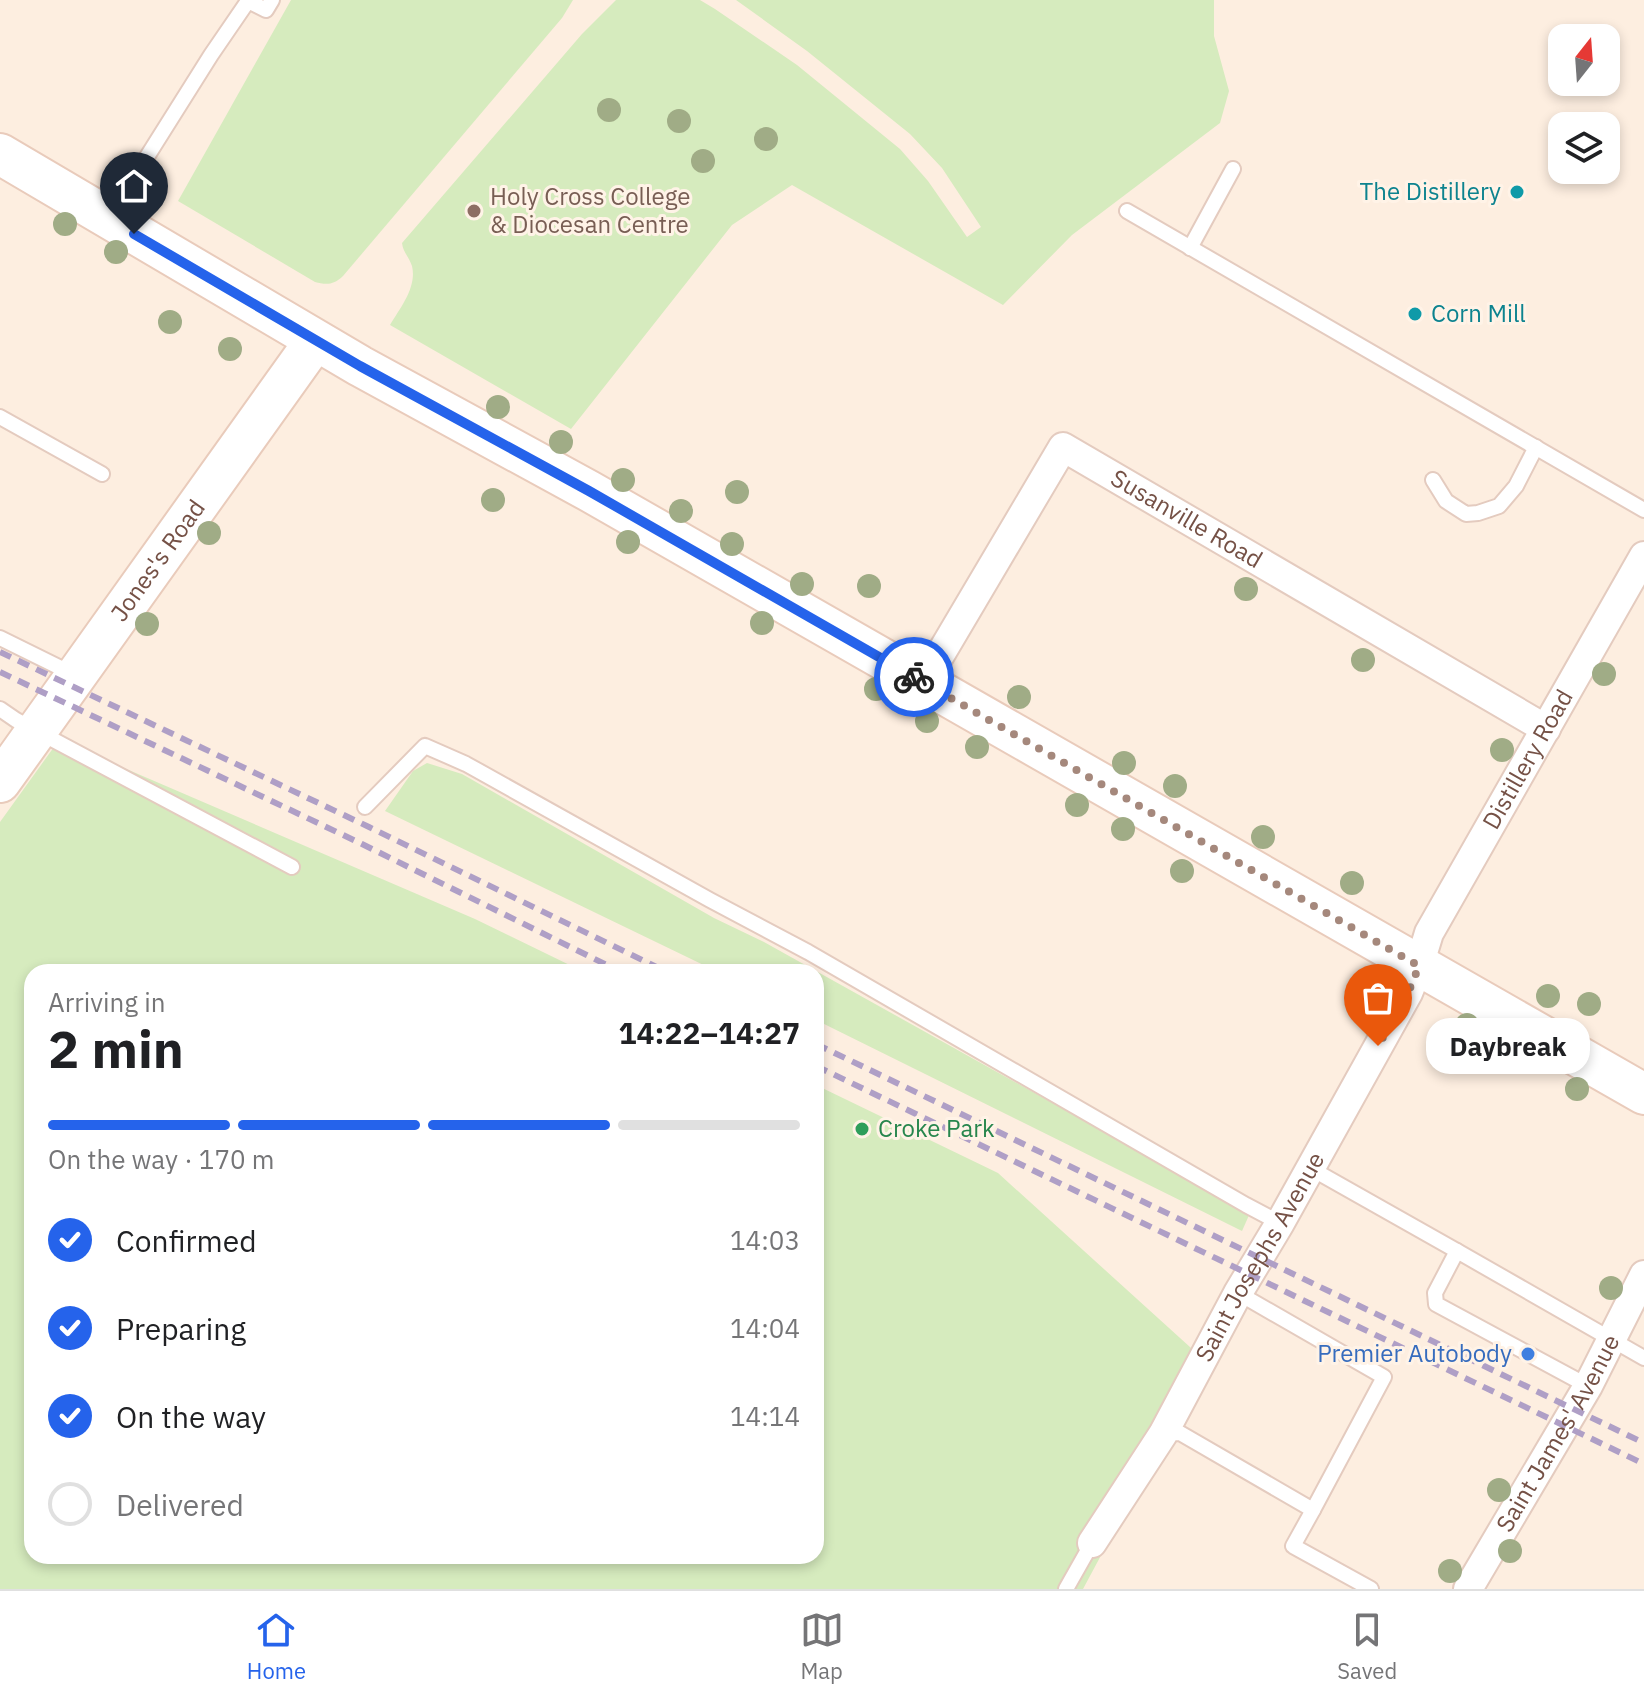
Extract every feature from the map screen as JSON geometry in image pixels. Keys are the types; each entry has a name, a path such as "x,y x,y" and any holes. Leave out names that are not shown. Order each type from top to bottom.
{"main road":[{"path":"0,154 315,341 589,491 1644,1094"},
{"name":"Jones's Road","path":"0,782 315,341"}],"street":[{"name":"Susanville Road","path":"924,682 1063,447 1546,729"},
{"name":"Distillery Road","path":"1419,966 1429,933 1644,556"},
{"name":"Saint Josephs Avenue","path":"1092,1543 1163,1434 1238,1293 1408,993 1419,966"},
{"name":"Saint James' Avenue","path":"1468,1589 1588,1386 1644,1275"}],"lane":[{"path":"108,218 248,1 266,10 272,0"},
{"path":"1190,248 1233,169"},
{"path":"1127,211 1644,510"},
{"path":"0,417 102,474"},
{"path":"1433,480 1446,501 1466,514 1478,513 1499,506 1516,486 1536,447"},
{"path":"0,638 75,675"},
{"path":"0,709 292,867"},
{"path":"365,807 425,746 466,764 808,952 1280,1223"},
{"path":"1310,1168 1644,1358"},
{"path":"1457,1251 1435,1293 1436,1304 1588,1386"},
{"path":"1238,1293 1384,1377 1293,1546 1371,1589"},
{"path":"1163,1434 1180,1433 1313,1510"},
{"path":"1066,1589 1092,1543"}],"green space":[{"path":"291,0 573,0 562,18 343,276 330,284 315,282 178,201"},
{"name":"Holy Cross College & Diocesan Centre","path":"616,0 700,0 715,9 797,65 900,149 928,181 967,237 981,227 942,168 910,134 807,51 736,0 1214,0 1214,36 1229,91 1220,123 1072,235 1003,305 792,185 732,225 571,429 390,325 412,282 412,266 402,243 582,34"},
{"name":"Croke Park","path":"59,740 475,919 568,964 24,964 24,1564 824,1564 824,1089 998,1173 1201,1357 1083,1589 0,1589 0,822"},
{"path":"427,763 462,774 714,918 803,964 701,964 385,811 413,771"},
{"path":"824,975 1250,1213 1242,1231 824,1024"}],"railway":[{"path":"0,652 651,964"},
{"path":"0,672 362,844 605,964"},
{"path":"824,1048 1644,1443"},
{"path":"824,1070 1644,1464"}],"way so far":[{"path":"914,677 1419,966 1408,993 1378,1046"}],"place":[{"name":"The Distillery","path":"1517,192"},
{"name":"Holy Cross College & Diocesan Centre","path":"474,211"},
{"name":"Corn Mill","path":"1415,314"},
{"name":"Daybreak","path":"1378,1046"},
{"name":"Croke Park","path":"862,1129"},
{"name":"Premier Autobody","path":"1528,1354"}],"route":[{"path":"134,234 315,341 589,491 914,677"}]}
